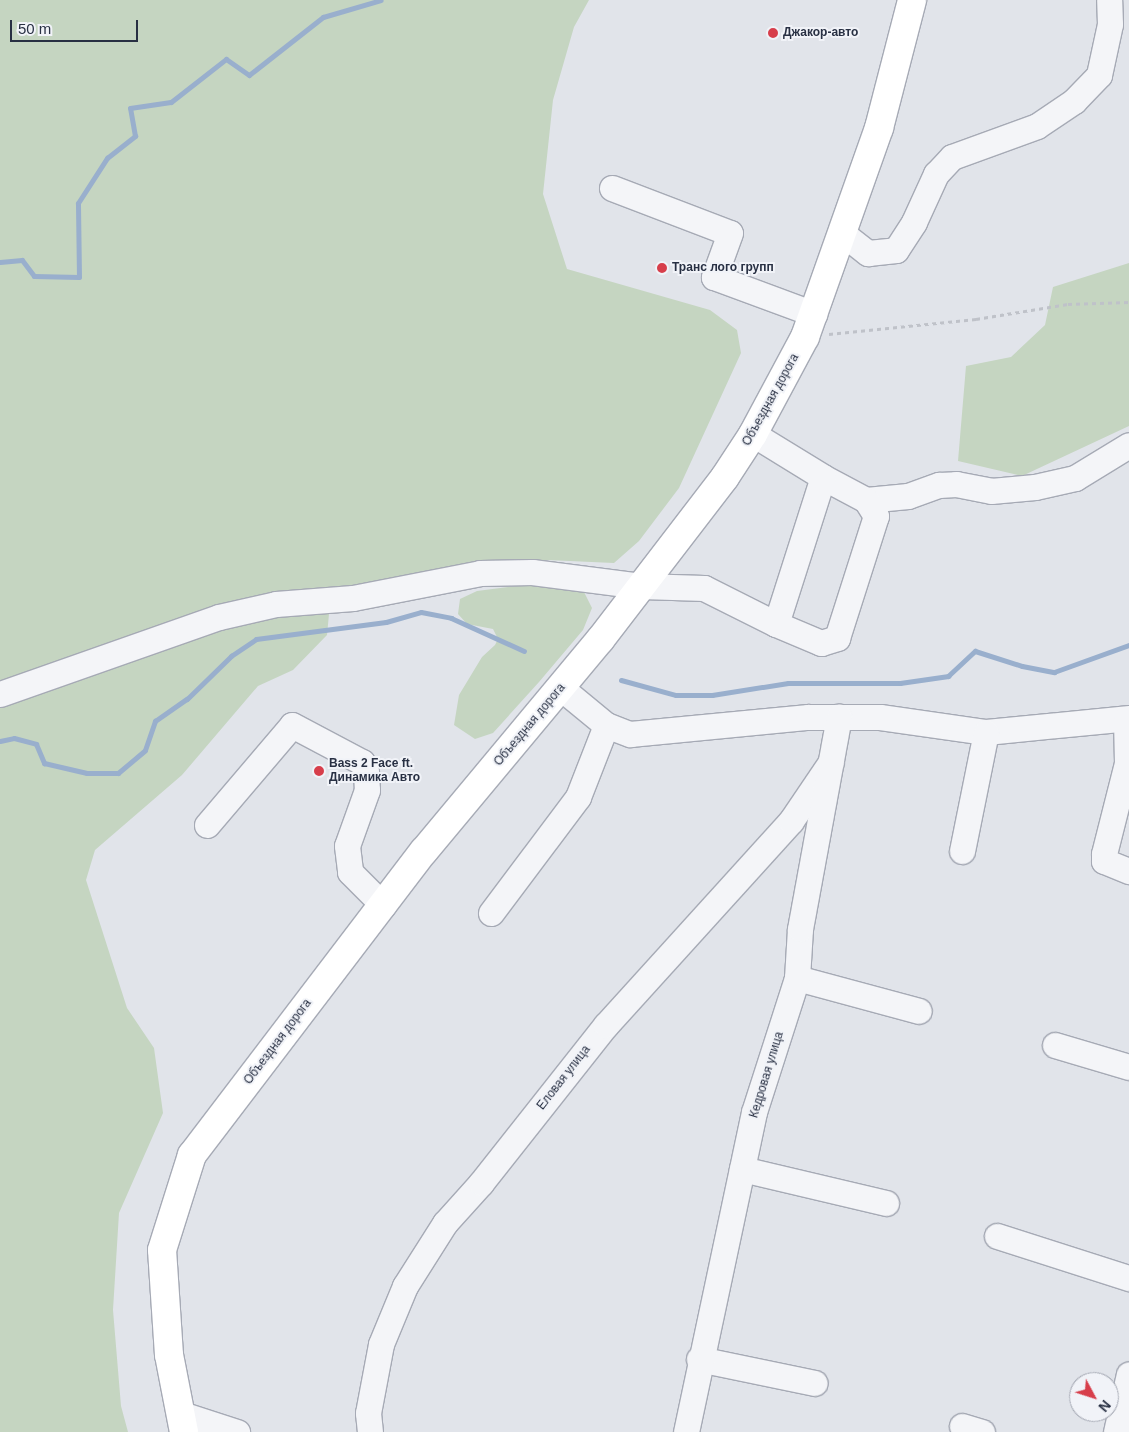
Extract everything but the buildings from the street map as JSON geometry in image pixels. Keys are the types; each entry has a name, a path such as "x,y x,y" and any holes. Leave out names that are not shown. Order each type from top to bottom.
{"main road":[{"name":"Объездная дорога","path":"182,1423 169,1355 162,1250 192,1155 383,905 642,586 725,477 754,434 809,326 879,128 912,0"}],"street":[{"path":"842,232 868,253 896,250 914,222 936,174 952,157 1037,126 1074,101 1099,75 1110,24 1109,0"},
{"path":"612,188 730,233 714,277 809,326"},
{"path":"0,694 200,623 276,604 353,598 480,573 532,572 642,586 704,588 776,624 820,643 837,638 876,516 866,500 823,477 754,434"},
{"path":"866,500 908,496 939,485 956,484 991,491 1035,487 1075,478 1129,445"},
{"path":"776,624 823,477"},
{"path":"561,688 606,725 630,734 654,734 751,720 840,717 880,717 986,732 1128,719 1127,763 1104,854 1104,861 1129,870"},
{"name":"Кедровая улица","path":"686,1432 699,1359 754,1112 798,978 800,929 840,717"},
{"path":"207,825 292,725 362,762 366,772 367,790 347,846 350,872 383,905"},
{"path":"491,913 578,797 606,725"},
{"path":"962,851 986,732"},
{"name":"Еловая улица","path":"370,1432 368,1413 381,1344 405,1286 445,1223 481,1183 606,1025 790,821 831,762"},
{"path":"798,978 919,1010"},
{"path":"1055,1045 1129,1067"},
{"path":"742,1169 886,1203"},
{"path":"997,1236 1129,1278"},
{"path":"699,1359 815,1383"},
{"path":"1116,1432 1129,1374"},
{"path":"182,1423 236,1432"}],"path":[{"path":"809,326 976,320 1068,304 1129,302"}],"green space":[{"path":"0,0 589,0 574,27 553,100 543,194 567,269 710,310 737,330 741,353 679,488 639,541 614,563 547,560 475,564 0,685"},
{"path":"1129,263 1129,426 1022,476 958,461 966,366 1011,357 1045,325 1053,287"},
{"path":"531,584 582,588 592,608 583,630 539,682 493,733 475,739 454,725 459,695 482,657 495,645 498,639 493,629 467,624 458,614 460,599 477,591"},
{"path":"319,609 329,614 327,635 293,670 258,686 182,775 95,850 86,880 127,1008 154,1048 163,1113 119,1213 113,1310 121,1406 128,1432 0,1432 0,700 208,627"}],"waterway":[{"path":"0,262 22,260 34,276 79,277 78,203 107,158 135,136 130,108 171,102 226,59 249,75 323,17 381,0"},
{"path":"0,741 14,738 36,744 44,763 87,773 118,773 145,750 155,721 187,699 231,656 256,639 386,622 421,612 451,618 524,651"},
{"path":"621,680 676,695 712,695 788,683 900,683 948,676 975,651 1022,666 1054,672 1129,645"}],"place":[{"name":"Джакор-авто","path":"773,33"},
{"name":"Транс лого групп","path":"662,268"},
{"name":"Bass 2 Face ft. Динамика Авто","path":"319,771"}]}
